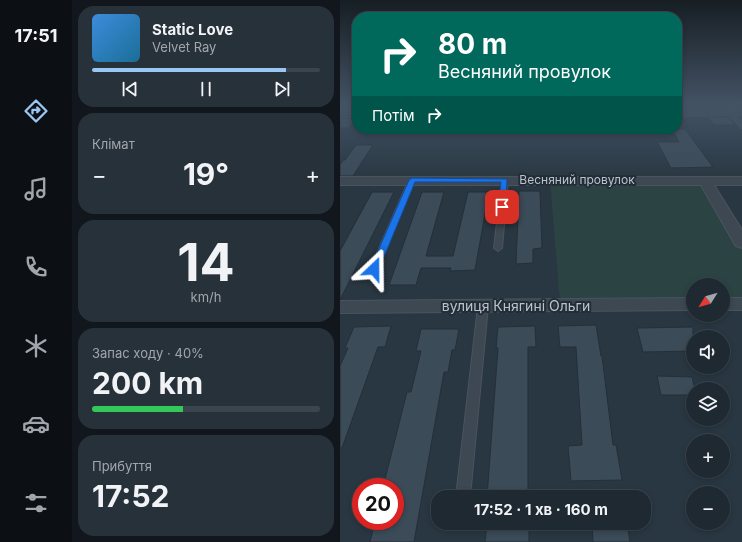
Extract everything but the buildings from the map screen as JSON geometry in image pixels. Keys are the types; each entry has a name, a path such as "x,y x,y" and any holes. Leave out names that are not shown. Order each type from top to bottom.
{"street":[{"name":"Весняний провулок","path":"340,180 742,181"},
{"path":"705,181 742,243"},
{"name":"вулиця Княгині Ольги","path":"341,310 483,306 686,304"},
{"path":"730,304 742,304"}],"lane":[{"path":"374,269 412,180"},
{"path":"498,248 505,180"},
{"path":"464,490 483,306"}],"green space":[{"path":"550,180 705,181 742,243 742,304 730,304 730,278 686,278 686,304 562,305 559,292"}],"route":[{"path":"374,269 412,180 505,180 502,207"}]}
